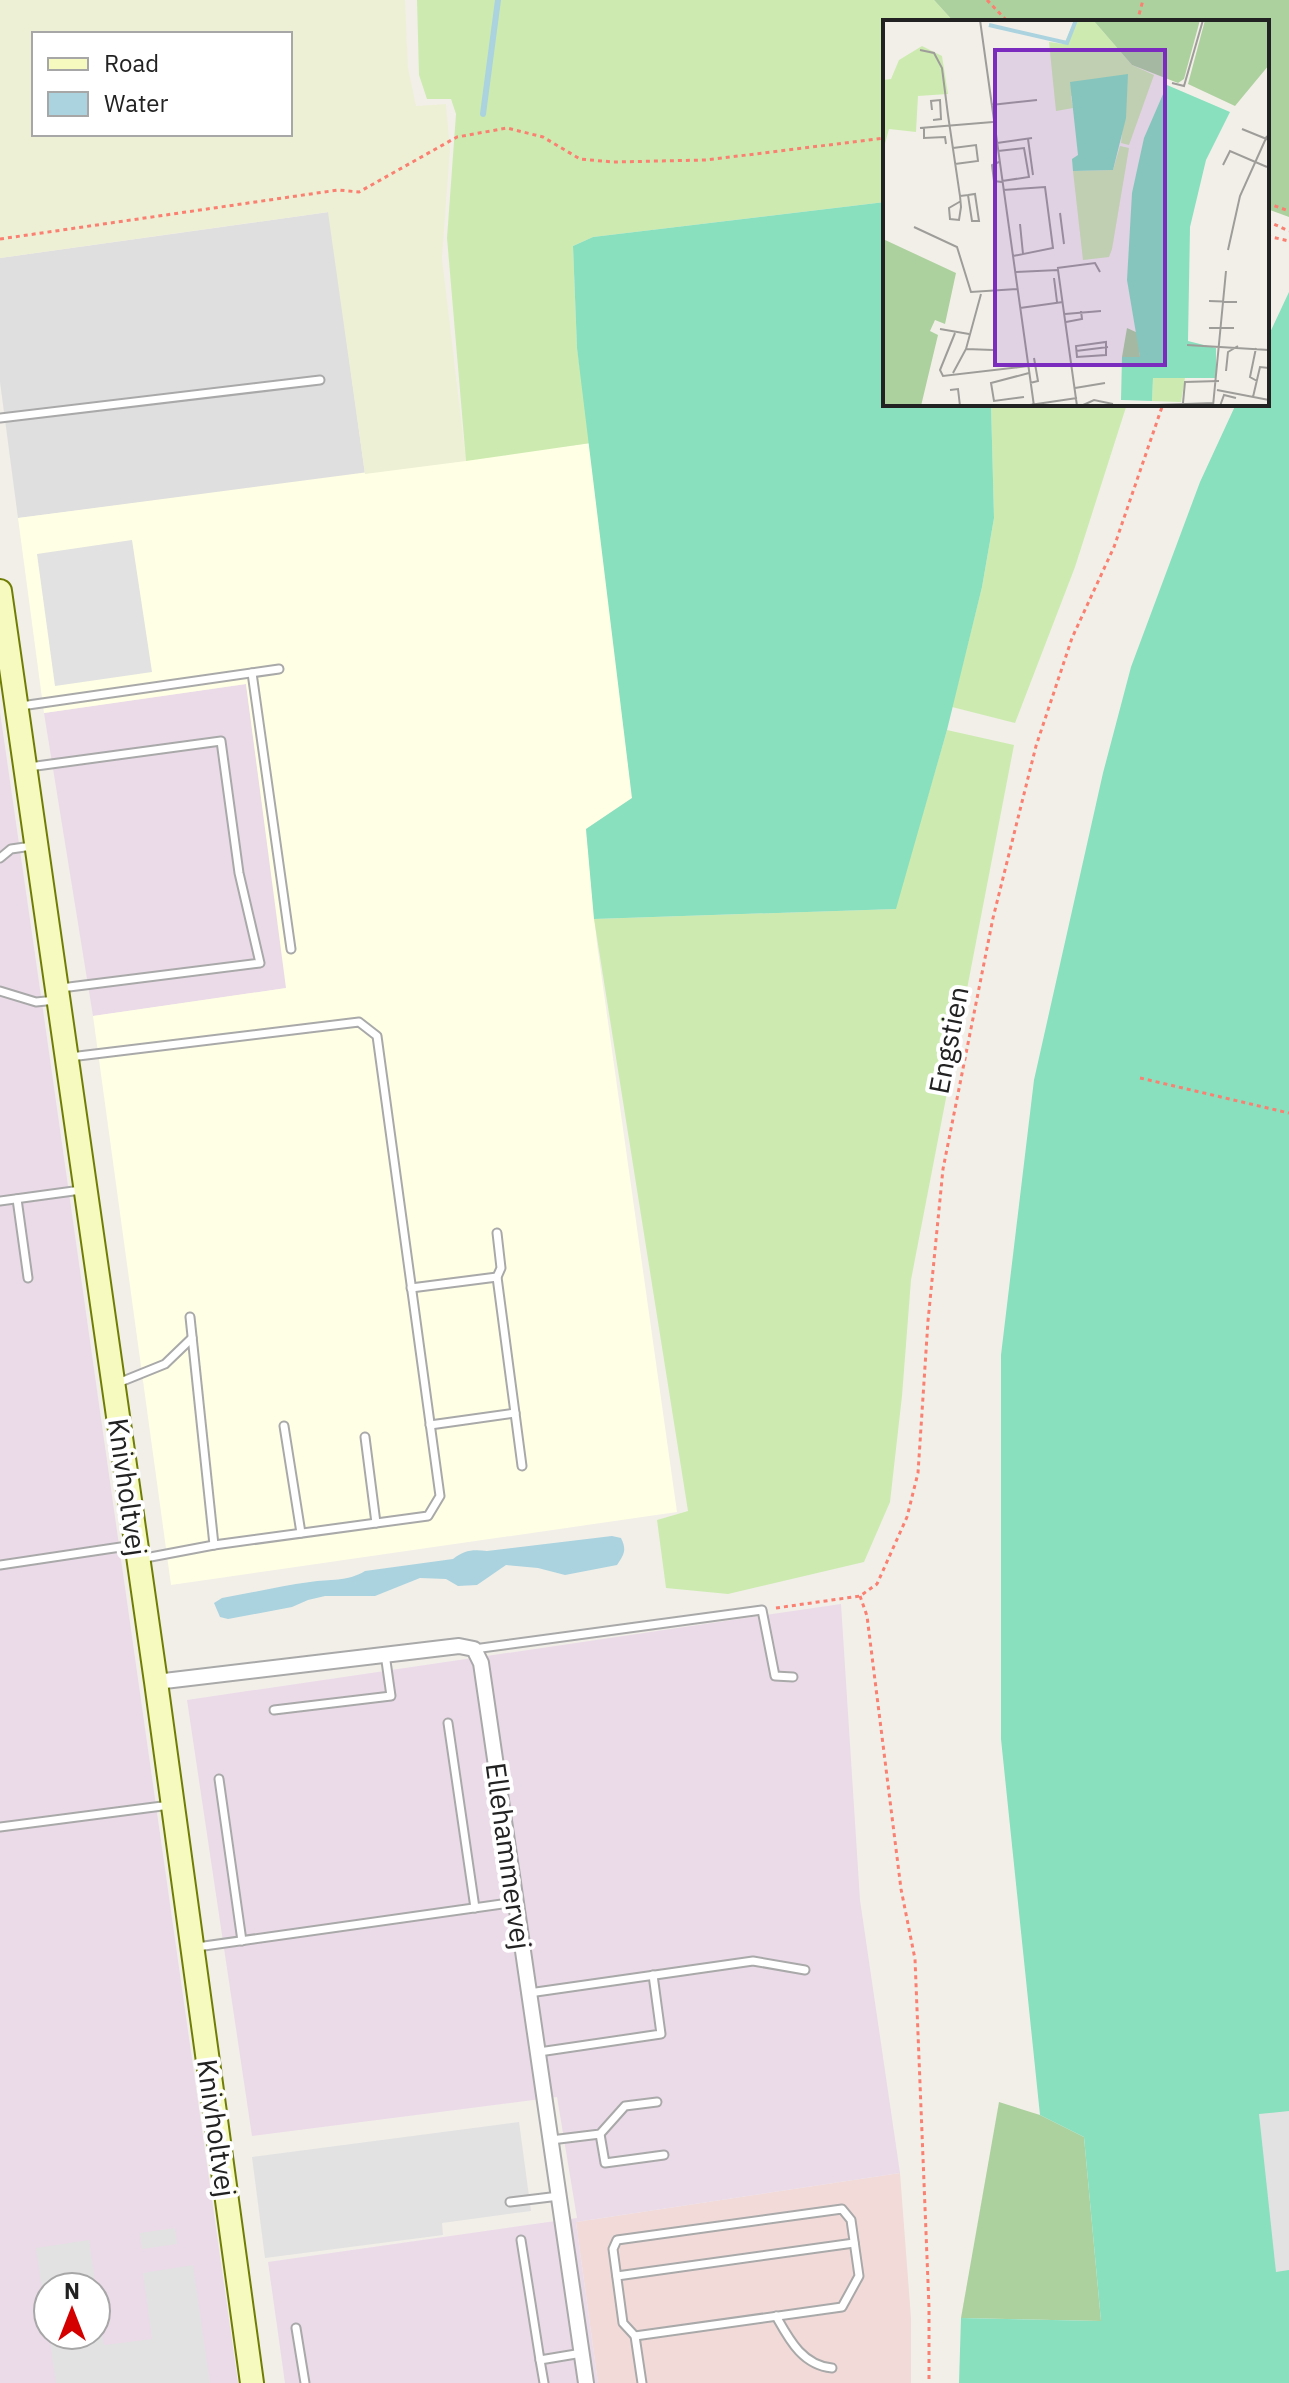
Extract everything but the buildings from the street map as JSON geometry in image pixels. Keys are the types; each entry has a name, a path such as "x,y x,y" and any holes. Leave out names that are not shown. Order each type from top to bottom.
{"street":[{"name":"Knivholtvej","path":"0,591 156,1682 252,2383"},
{"path":"156,1682 459,1646 474,1649"},
{"name":"Ellehammervej","path":"474,1649 481,1663 586,2383"}],"lane":[{"path":"0,418 320,380"},
{"path":"15,707 279,669"},
{"path":"252,673 291,949"},
{"path":"0,991 36,1002 56,994 260,963 239,873 221,741 24,767"},
{"path":"0,858 11,849 35,845"},
{"path":"0,1565 214,1545 428,1516 440,1496 377,1036 359,1022 65,1058"},
{"path":"0,1201 84,1190"},
{"path":"17,1199 28,1278"},
{"path":"497,1233 501,1268 497,1277 522,1466"},
{"path":"411,1288 497,1277"},
{"path":"190,1317 214,1545"},
{"path":"113,1385 165,1364 192,1338"},
{"path":"430,1425 515,1413"},
{"path":"284,1426 301,1533"},
{"path":"365,1437 376,1523"},
{"path":"474,1649 762,1610 775,1676 793,1677"},
{"path":"274,1710 391,1696 385,1654"},
{"path":"448,1723 475,1908"},
{"path":"219,1779 242,1941"},
{"path":"0,1827 172,1805"},
{"path":"192,1948 516,1902"},
{"path":"529,1993 753,1961 805,1970"},
{"path":"539,2052 661,2034 653,1975"},
{"path":"551,2140 600,2134 625,2106 657,2102"},
{"path":"600,2134 605,2163 664,2155"},
{"path":"510,2202 559,2196"},
{"path":"635,2336 842,2307 859,2276 851,2220 842,2209 617,2240 613,2249 623,2323 635,2336 642,2383"},
{"path":"521,2240 544,2383"},
{"path":"617,2276 854,2243"},
{"path":"776,2316 796,2350 821,2367 832,2368"},
{"path":"296,2328 305,2383"},
{"path":"540,2360 582,2353"}],"path":[{"path":"987,0 1006,20"},
{"path":"1138,20 1143,0"},
{"path":"0,239 338,190 359,192 457,137 507,128 543,137 580,159 613,162 706,160 883,138"},
{"path":"1269,204 1289,211"},
{"path":"1269,222 1289,231"},
{"path":"1269,236 1289,241"},
{"name":"Engstien","path":"860,1596 877,1584 907,1517 918,1473 928,1321 943,1169 993,918 1029,774 1072,638 1114,547 1162,406"},
{"path":"1140,1078 1289,1113"},
{"path":"762,1610 860,1596 867,1616 901,1889 915,1959 928,2275 929,2383"}],"shaded area":[{"path":"0,0 405,0 408,68 416,106 446,104 450,149 442,258 466,461 365,474 328,212 0,258"},
{"path":"329,212 365,474 18,518 0,382 0,258"},
{"path":"591,443 632,798 586,829 597,944 677,1512 171,1585 93,1016 286,988 246,684 44,713 18,518"},
{"path":"132,540 152,672 55,686 37,554"},
{"path":"246,684 287,988 93,1016 44,713"},
{"path":"0,712 238,2383 0,2383"},
{"path":"841,1604 860,1900 900,2173 576,2222 598,2383 285,2383 268,2262 577,2218 557,2097 252,2136 187,1700"},
{"path":"1289,2111 1289,2270 1276,2272 1259,2114"},
{"path":"519,2122 531,2211 442,2223 443,2235 265,2258 252,2157"},
{"path":"900,2173 911,2318 911,2383 598,2383 576,2222"},
{"path":"175,2228 177,2244 142,2249 140,2233"},
{"path":"89,2240 94,2271 39,2271 36,2248"},
{"path":"193,2265 210,2383 56,2383 51,2351 112,2351 112,2344 152,2339 143,2273"}],"green space":[{"path":"417,0 934,0 952,20 883,20 883,202 593,237 573,246 577,348 591,443 466,461 447,238 456,114 451,99 427,99 419,75"},
{"path":"934,0 1289,0 1289,217 1269,210 1269,20 952,20"},
{"path":"883,202 883,406 991,406 994,518 982,587 947,730 896,909 594,919 586,829 632,798 577,348 573,246 593,237"},
{"path":"1289,292 1289,2383 959,2383 961,2318 1101,2321 1084,2137 1040,2115 1001,1739 1001,1355 1034,1080 1103,773 1131,667 1200,482 1235,406 1269,406 1269,335"},
{"path":"991,406 1126,406 1075,567 1015,723 952,707 982,587 994,518"},
{"path":"947,730 1014,745 911,1280 890,1502 864,1562 728,1594 666,1588 657,1520 688,1511 594,919 895,909"},
{"path":"999,2102 1040,2115 1084,2137 1101,2321 961,2318"}],"water":[{"path":"612,1536 621,1538 624,1546 617,1565 565,1575 506,1565 477,1585 458,1586 446,1579 420,1578 375,1596 325,1596 292,1607 228,1619 220,1617 214,1603 222,1598 345,1579 365,1571 453,1559 469,1551"}],"waterway":[{"path":"483,114 498,0"}]}
